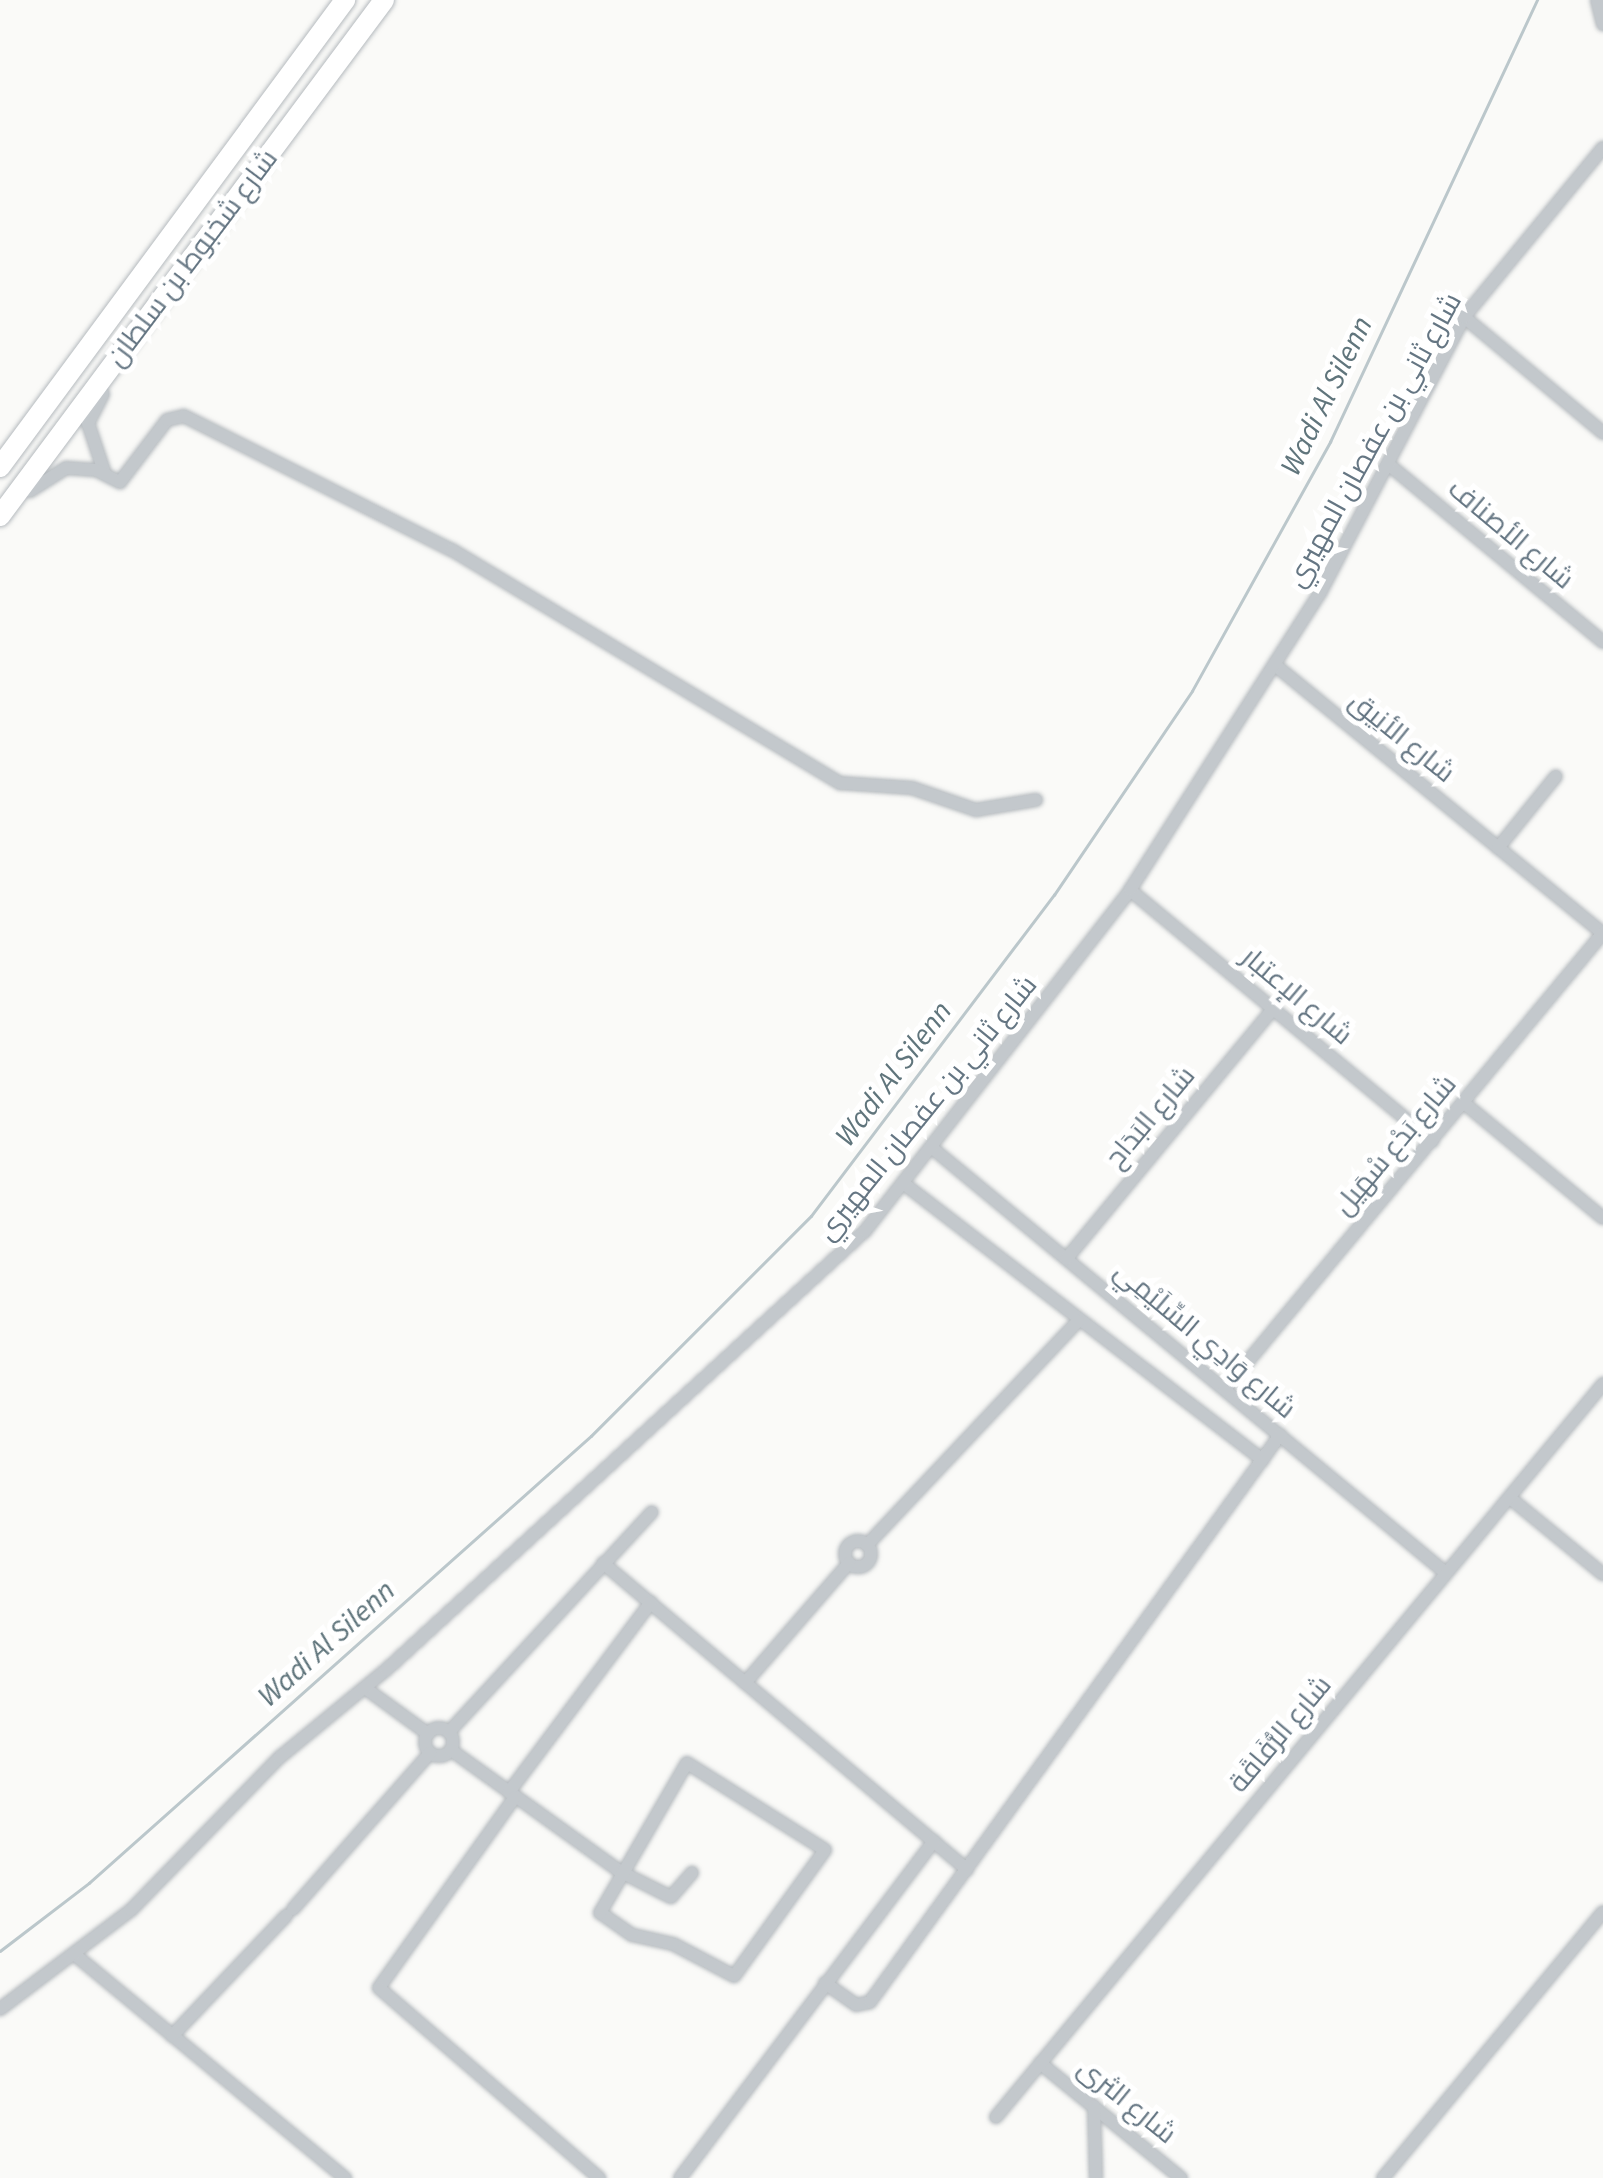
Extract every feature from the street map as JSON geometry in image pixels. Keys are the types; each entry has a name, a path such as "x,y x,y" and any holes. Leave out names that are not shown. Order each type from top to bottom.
{"main road":[{"name":"شارع شخبوط بن سلطان","path":"0,467 345,0"},
{"name":"شارع شخبوط بن سلطان","path":"0,516 384,0"}],"street":[{"path":"1596,5 1603,24"},
{"name":"شارع ثاني بن عفصان المهيري","path":"0,2009 132,1910 280,1757 365,1688 818,1279 903,1183 1130,890 1275,665 1388,464 1464,317 1603,148"},
{"path":"1464,317 1603,433"},
{"path":"105,474 89,436 91,412 132,354 144,323"},
{"path":"0,527 47,474 76,467 120,482 166,420 184,416 452,550 840,783 912,788 976,810 1036,800"},
{"name":"شارع الأصناف","path":"1388,464 1603,642"},
{"name":"شارع الأنِيق","path":"1275,665 1603,933"},
{"path":"1498,848 1556,776"},
{"name":"شارع الإعتبار","path":"1130,890 1432,1141"},
{"name":"شارع بَدْع سْهَيل","path":"1225,1389 1603,933"},
{"name":"شارع البَدَاح","path":"1066,1258 1273,1008"},
{"path":"1464,1102 1603,1218"},
{"name":"شارع وَادِي السِّلَيْمِي","path":"932,1146 1446,1573"},
{"path":"903,1183 1262,1460"},
{"path":"745,1683 850,1563 850,1544 867,1545 1078,1321"},
{"name":"شارع الرُّفَاقَة","path":"996,2117 1603,1384"},
{"path":"825,1984 856,2005 867,2005 1280,1435"},
{"path":"1510,1498 1603,1574"},
{"path":"365,1688 428,1734 448,1732 652,1512"},
{"path":"603,1563 967,1869"},
{"path":"600,2178 379,1988 512,1794 651,1602"},
{"path":"448,1732 451,1750"},
{"path":"428,1734 430,1753"},
{"path":"172,2036 290,1913 430,1753 451,1750 621,1872 672,1897 692,1874"},
{"path":"686,1762 825,1850 734,1976 673,1944 604,1920 601,1908 621,1872 686,1762"},
{"path":"680,2178 934,1841"},
{"path":"1383,2178 1603,1912"},
{"path":"74,1954 345,2178"},
{"name":"شارع الثرى","path":"1040,2063 1181,2178"},
{"path":"1094,2106 1096,2178"}],"waterway":[{"name":"Wadi Al Silenn","path":"0,1951 89,1883 591,1436 811,1216 1054,895 1192,691 1330,442 1537,0"}]}
